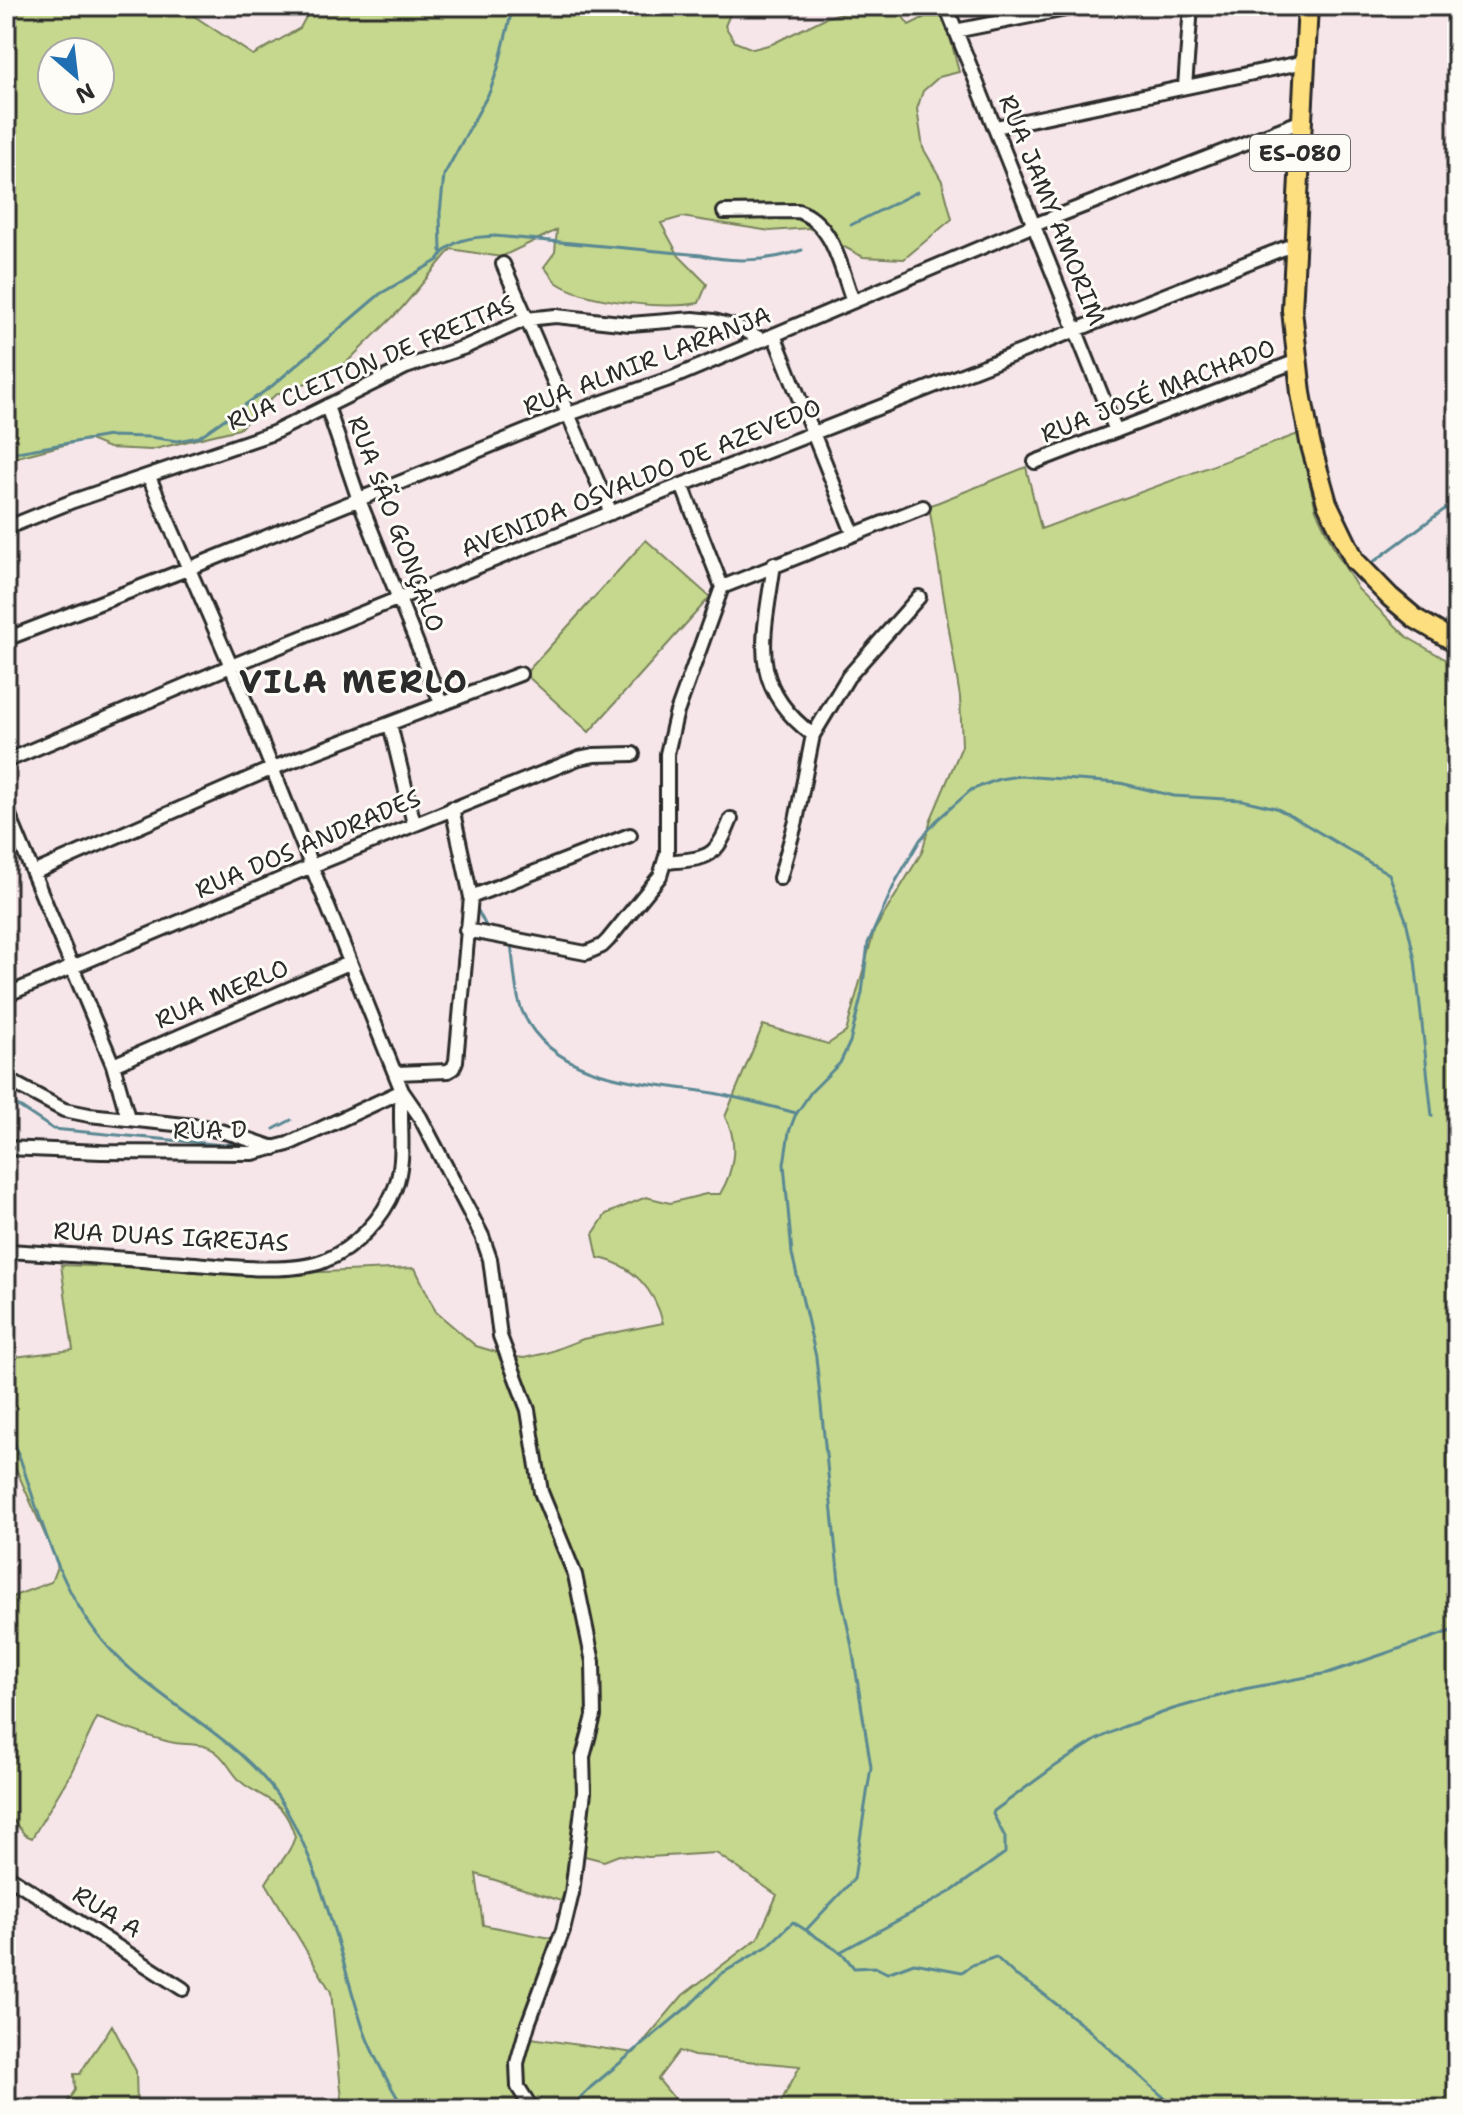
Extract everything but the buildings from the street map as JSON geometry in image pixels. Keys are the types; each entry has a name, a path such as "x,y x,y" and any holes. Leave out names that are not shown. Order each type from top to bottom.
{"main road":[{"name":"ES-080","path":"1308,6 1292,310 1305,420 1318,476 1343,540 1355,561 1416,619 1457,643"}],"street":[{"name":"RUA JAMY AMORIM","path":"946,6 1116,431"},
{"path":"955,31 1081,6"},
{"path":"1185,87 1191,6"},
{"path":"996,127 1305,62"},
{"name":"RUA ALMIR LARANJA","path":"6,639 190,568 566,415 643,389 1034,225 1302,121"},
{"path":"724,212 798,211 807,214 817,221 830,239 853,301"},
{"name":"AVENIDA OSVALDO DE AZEVEDO","path":"6,761 401,597 1295,244"},
{"path":"503,264 611,513"},
{"name":"RUA CLEITON DE FREITAS","path":"6,528 73,501 273,433 406,367 465,347 526,319 556,316 630,324 693,319 714,321 768,338"},
{"path":"768,338 853,533"},
{"name":"RUA JOSÉ MACHADO","path":"1035,462 1297,361"},
{"name":"RUA SÃO GONÇALO","path":"327,406 359,500 401,597 441,703"},
{"path":"149,477 231,666 402,1091 420,1117 475,1223 490,1259 500,1336 528,1410 541,1492 575,1575 593,1662 594,1716 583,1757 584,1792 572,1893 563,1930 517,2063 518,2087 532,2109"},
{"path":"466,930 578,953 594,951 608,940 653,885 666,862 667,754 676,715 722,587 682,485"},
{"path":"722,587 923,507"},
{"path":"774,564 766,629 767,679 781,708 813,735"},
{"path":"780,878 796,821 813,735 848,677 919,597"},
{"path":"33,873 273,768 520,674"},
{"path":"390,724 414,824"},
{"name":"RUA DOS ANDRADES","path":"6,995 579,758 633,754"},
{"path":"396,1073 448,1071 455,1065 471,897 452,808"},
{"path":"7,813 113,1065 128,1118"},
{"path":"666,862 710,855 721,845 731,819"},
{"path":"471,897 630,835"},
{"name":"RUA MERLO","path":"113,1065 349,963"},
{"path":"6,1079 64,1110 204,1127 274,1148"},
{"name":"RUA D","path":"6,1148 253,1153 274,1148 402,1091"},
{"name":"RUA DUAS IGREJAS","path":"6,1251 239,1267 296,1266 323,1261 363,1234 391,1196 402,1156 402,1091"},
{"name":"RUA A","path":"6,1875 183,1989"}],"green space":[{"path":"6,6 179,6 253,55 300,28 312,6 736,6 725,26 735,42 753,49 772,44 825,18 864,6 890,6 898,10 909,25 925,17 945,17 959,72 939,77 923,91 917,109 923,148 942,181 952,219 904,259 863,257 809,228 770,231 682,217 661,223 679,256 707,284 699,303 647,305 585,295 556,282 544,267 555,252 557,230 501,257 451,249 401,309 346,363 275,395 239,429 151,450 109,448 87,439 6,460"},
{"path":"1298,434 1316,510 1358,589 1407,637 1457,666 1457,2109 777,2109 800,2066 694,2056 679,2051 658,2079 683,2109 343,2109 331,1992 266,1883 292,1844 295,1837 291,1825 282,1810 241,1782 221,1756 212,1749 165,1741 97,1718 71,1773 32,1838 25,1835 6,1812 6,1599 51,1582 58,1564 6,1453 6,1358 73,1350 61,1265 298,1273 415,1268 436,1312 476,1346 524,1358 583,1339 663,1323 654,1300 640,1280 621,1266 598,1258 593,1234 606,1214 646,1197 670,1203 706,1194 720,1194 729,1176 733,1156 732,1136 725,1117 763,1025 828,1044 846,1032 874,931 922,852 931,819 962,746 960,697 929,506 1026,467 1041,529","holes":["716,1853 777,1895 758,1938 683,1995 634,2053 524,2037 556,1939 483,1925 476,1874 561,1901 577,1854 604,1861 619,1855 649,1857"]},
{"path":"646,540 710,597 589,732 525,674"},
{"path":"112,2025 136,2071 137,2109 63,2109 75,2090 74,2074 80,2074"}],"waterway":[{"path":"441,251 440,213 444,175 490,91 513,6"},
{"path":"851,225 917,192"},
{"path":"6,454 109,436 177,441 199,437 272,386 380,294 438,260 455,243 470,238 495,236 739,260 778,257 802,250"},
{"path":"1372,563 1457,500"},
{"path":"806,1930 854,1879 871,1767 840,1591 816,1357 792,1254 784,1164 795,1116 811,1092 840,1063 850,1042 862,993 868,943 896,881 920,840 971,790 999,779 1020,776 1120,783 1174,796 1242,800 1276,808 1295,818 1389,874 1406,920 1415,960 1432,1116"},
{"path":"475,905 488,930"},
{"path":"511,944 517,991 524,1015 539,1037 559,1054 582,1067 607,1075 723,1095 796,1113"},
{"path":"6,1098 53,1129 224,1145 238,1142"},
{"path":"274,1129 291,1120"},
{"path":"6,1419 60,1569 90,1624 131,1670 247,1761 284,1806 310,1859 330,1915 367,2039 404,2109"},
{"path":"840,1952 952,1891 1005,1853 1005,1837 994,1811 1096,1740 1173,1709 1244,1689 1328,1673 1457,1629"},
{"path":"577,2109 580,2098 591,2087 691,2004 721,1974 768,1946 793,1922 843,1954 854,1968 875,1967 887,1973 914,1963 962,1972 996,1957 1090,2031 1161,2095 1184,2109"}],"district":[{"name":"VILA MERLO","path":"354,681"}]}
